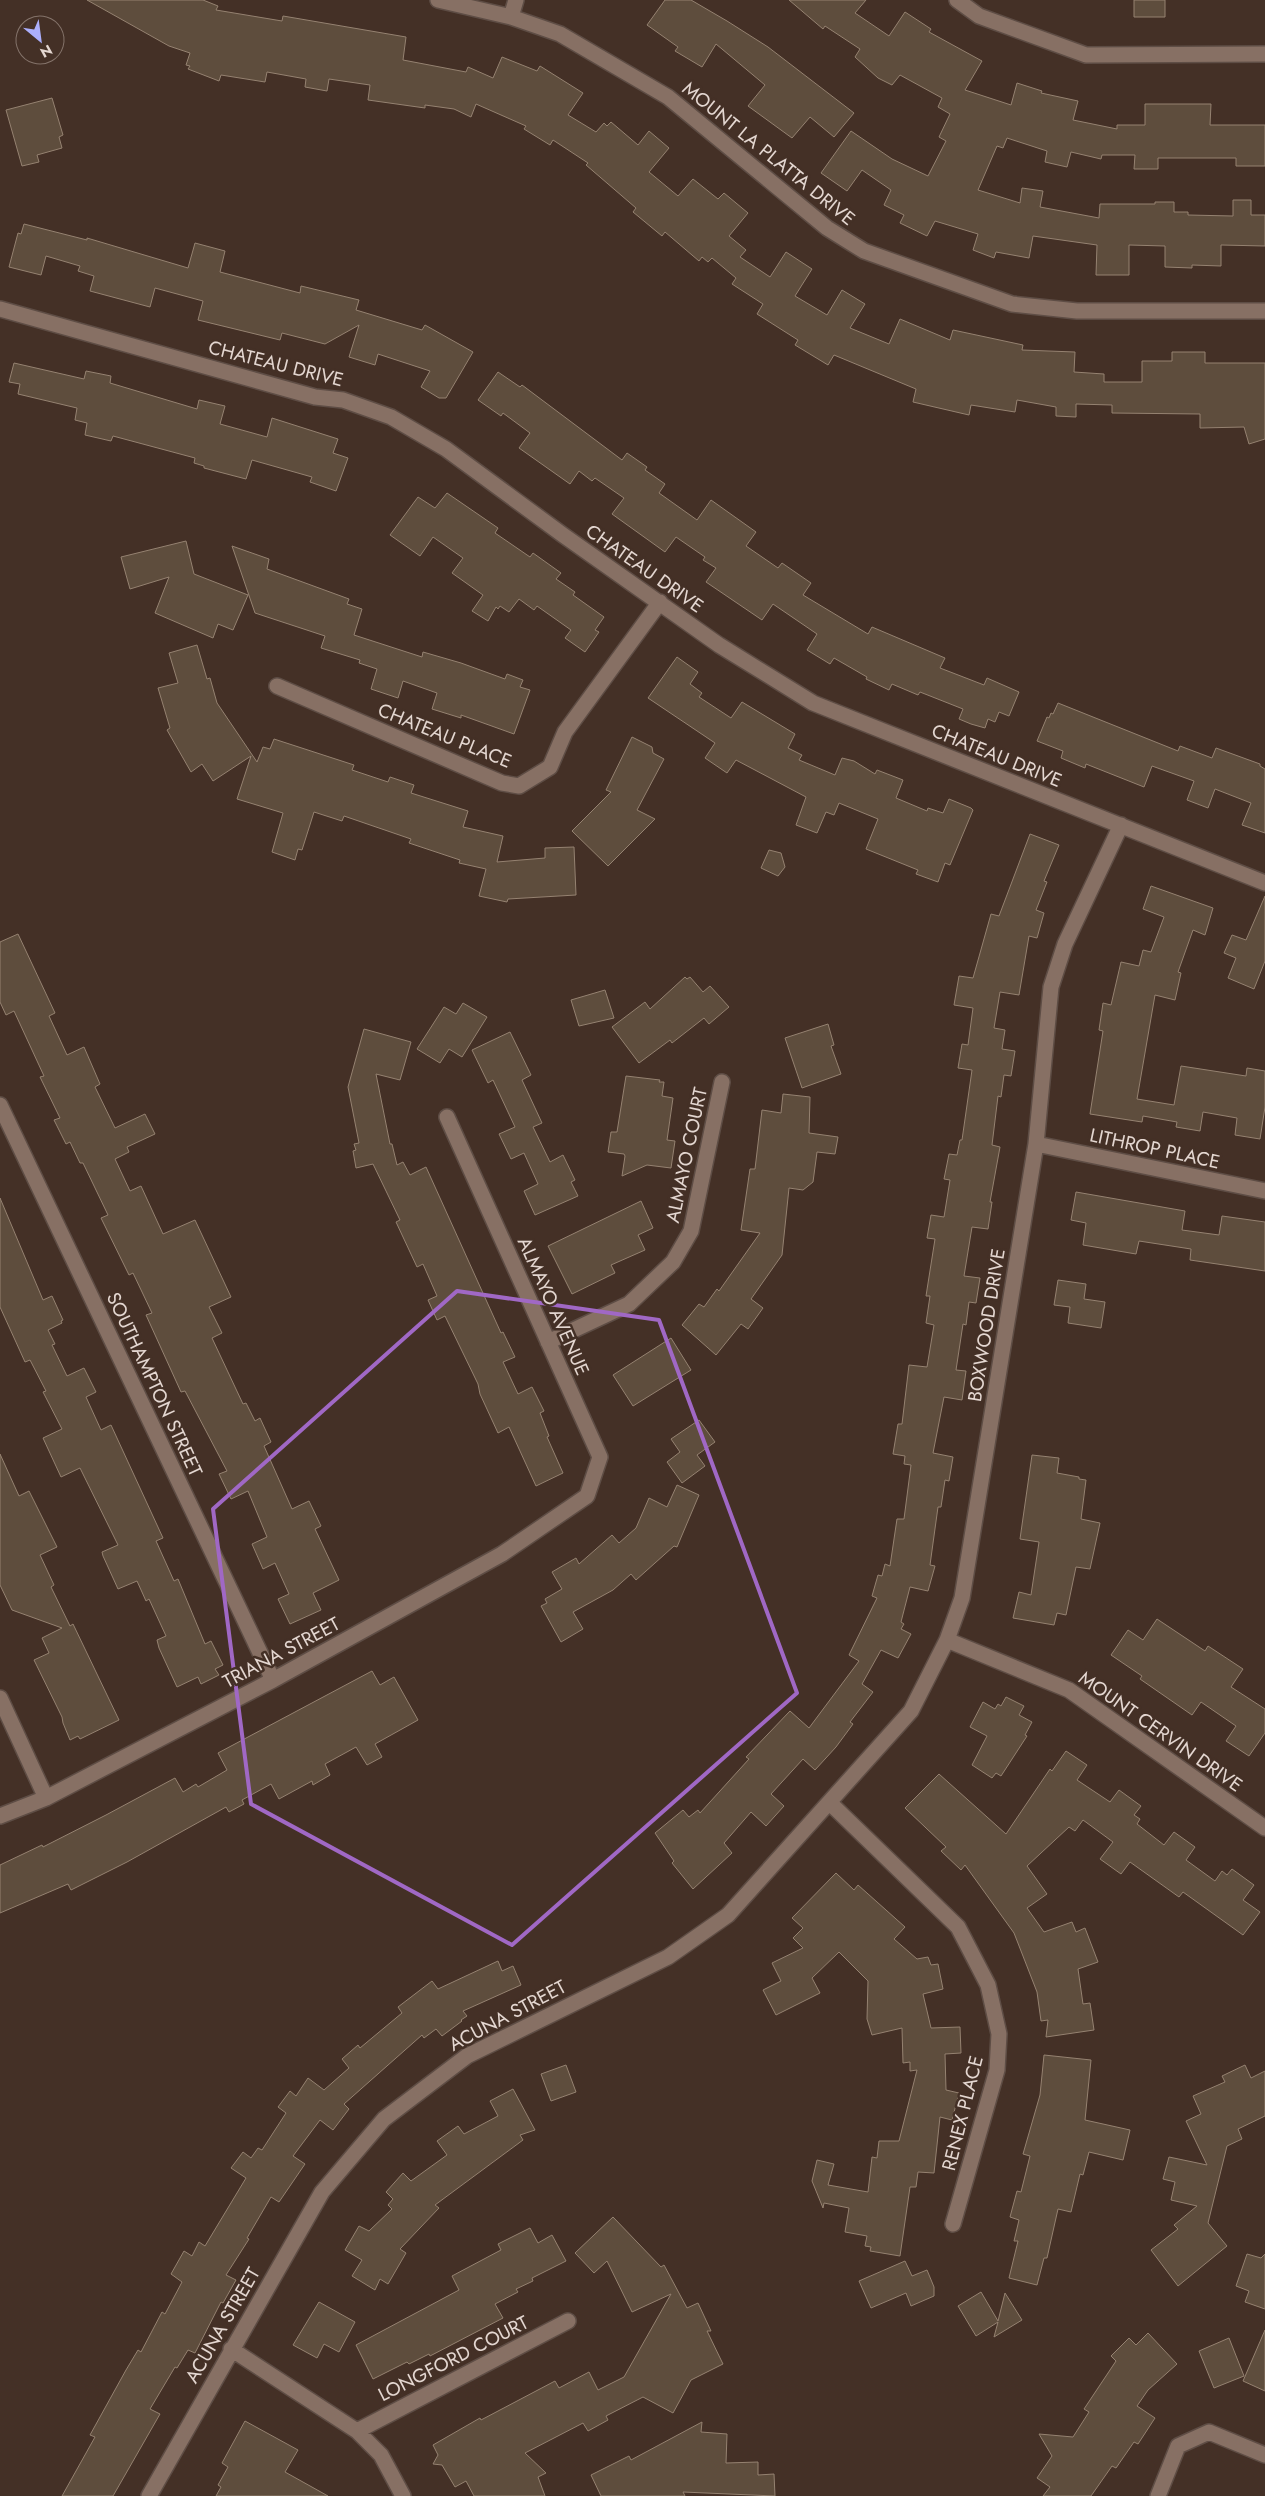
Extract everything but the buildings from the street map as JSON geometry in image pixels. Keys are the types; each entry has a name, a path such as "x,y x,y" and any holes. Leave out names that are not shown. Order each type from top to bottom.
{"street":[{"name":"MOUNT LA PLATTA DRIVE","path":"438,0 511,17 560,34 668,97 827,228 864,252 1012,304 1077,311 1265,311"},
{"path":"511,17 516,0"},
{"path":"957,0 979,16 1086,55 1265,54"},
{"name":"CHATEAU DRIVE","path":"0,309 315,397 343,400 390,417 446,449 563,535 719,645 813,703 1265,883"},
{"name":"CHATEAU PLACE","path":"277,686 502,783 520,786 550,767 565,732 660,602"},
{"name":"BOXWOOD DRIVE","path":"830,1803 911,1710 947,1640 962,1598 1036,1144 1051,987 1065,944 1121,826"},
{"name":"ALMAYO COURT","path":"548,1342 629,1304 673,1262 691,1231 722,1082"},
{"name":"SOUTHAMPTON STREET","path":"0,1105 273,1680"},
{"name":"ALMAYO AVENUE","path":"446,1117 600,1457 587,1496 572,1506"},
{"name":"LITHROP PLACE","path":"1036,1144 1265,1191"},
{"name":"TRIANA STREET","path":"0,1816 46,1798 273,1680 502,1554 572,1506"},
{"name":"MOUNT CERVIN DRIVE","path":"947,1640 1069,1690 1265,1828"},
{"path":"0,1698 46,1798"},
{"name":"RENEX PLACE","path":"830,1803 958,1927 988,1985 999,2034 997,2070 953,2224"},
{"name":"ACUNA STREET","path":"148,2496 322,2192 384,2119 466,2056 668,1957 728,1916 830,1803"},
{"name":"LONGFORD COURT","path":"357,2431 568,2322"},
{"path":"231,2349 357,2431 381,2455 403,2496"},
{"path":"1158,2496 1178,2446 1209,2432 1265,2455"}],"highlighted area":[{"path":"457,1291 659,1320 797,1693 512,1945 251,1804 213,1509"}]}
